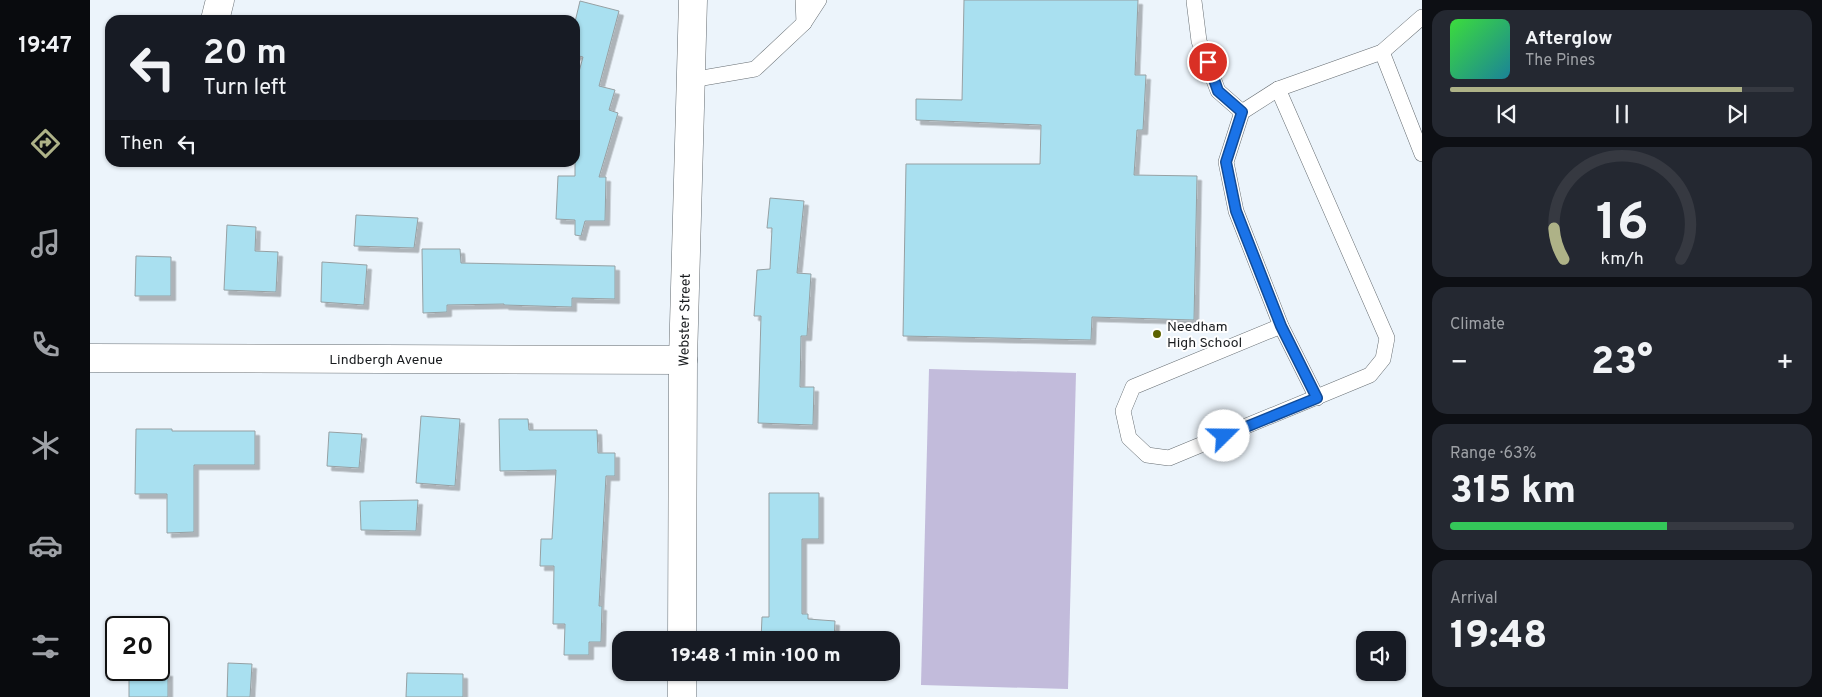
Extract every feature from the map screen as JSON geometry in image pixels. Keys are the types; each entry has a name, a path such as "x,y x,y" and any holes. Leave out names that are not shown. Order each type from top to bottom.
{"street":[{"path":"216,15 220,0"},
{"name":"Webster Street","path":"682,631 683,360 693,0"},
{"name":"Lindbergh Avenue","path":"90,358 683,360"},
{"path":"682,681 682,697"}],"lane":[{"path":"803,0 804,23"},
{"path":"691,80 755,69 804,23 819,0"},
{"path":"1194,1 1199,41 1218,91 1242,112"},
{"path":"1317,398 1281,326 1236,211 1226,162 1242,112 1278,89 1382,52 1422,17"},
{"path":"1382,52 1422,154"},
{"path":"1278,89 1386,338 1383,359 1370,375 1169,458 1147,455 1129,438 1123,411 1133,386 1281,326"}],"shaded area":[{"path":"929,369 1076,373 1068,689 921,685"}],"building":[{"path":"964,0 1138,0 1135,75 1146,75 1143,130 1137,130 1134,175 1197,176 1194,320 1092,317 1091,340 903,336 906,164 1040,164 1041,125 916,120 916,99 962,100"},
{"path":"580,1 619,11 599,86 615,90 609,110 618,113 599,177 606,177 605,221 585,221 581,236 575,235 575,220 556,219 558,176 575,176 575,167 580,167 580,68 583,57 580,56 580,15 577,15"},
{"path":"770,198 804,201 797,273 811,274 807,336 801,336 800,387 814,387 813,425 758,423 761,316 754,316 757,270 770,269 772,228 767,228"},
{"path":"356,215 418,218 414,248 354,246"},
{"path":"227,225 256,227 255,251 278,252 276,292 224,290"},
{"path":"422,249 460,249 461,263 615,266 615,299 572,298 572,307 504,304 447,305 447,312 423,313"},
{"path":"136,256 171,257 171,296 135,296"},
{"path":"322,262 367,265 364,305 321,302"},
{"path":"421,416 460,419 455,486 416,483"},
{"path":"499,419 528,419 529,430 597,430 598,453 615,453 615,476 606,476 599,606 602,606 601,642 589,642 589,655 564,655 565,624 553,624 554,566 540,566 541,539 552,539 556,470 500,471"},
{"path":"136,429 255,431 255,465 194,465 194,532 167,533 167,494 135,494"},
{"path":"329,432 362,434 359,468 327,466"},
{"path":"769,493 819,493 819,539 802,539 802,614 808,614 808,619 835,621 834,631 761,631 762,617 769,617"},
{"path":"418,500 416,531 361,530 360,501"},
{"path":"228,663 252,664 250,697 227,697"},
{"path":"407,673 463,674 463,697 406,697"},
{"path":"129,681 168,681 168,697 129,697"}],"place":[{"name":"Needham High School","path":"1157,334"}],"route":[{"path":"1208,62 1218,91 1242,112 1226,162 1236,211 1281,326 1317,398 1224,436"}]}
